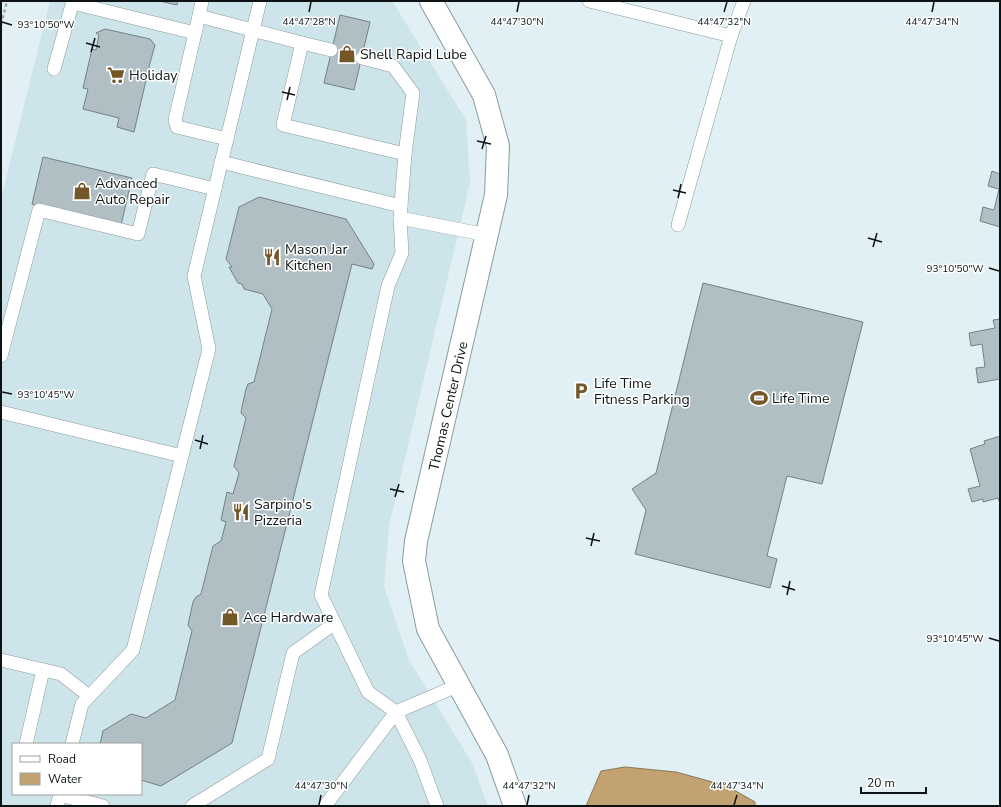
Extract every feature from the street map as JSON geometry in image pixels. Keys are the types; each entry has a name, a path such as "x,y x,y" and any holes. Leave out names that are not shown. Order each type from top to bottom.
{"street":[{"name":"Thomas Center Drive","path":"431,1 484,95 498,146 496,195 418,533 414,561 428,629 497,755 514,806"}],"lane":[{"path":"202,1 174,120 177,127 227,139"},
{"path":"72,743 82,704 133,650 209,349 194,276 260,1"},
{"path":"589,1 731,36"},
{"path":"678,225 731,36 744,1"},
{"path":"54,69 73,2 195,33"},
{"path":"199,16 331,50"},
{"path":"302,43 283,125 405,154"},
{"path":"362,58 393,66 413,94 405,154 400,212 402,253 388,286 321,595 368,692 396,712 420,760 437,806"},
{"path":"221,162 487,235"},
{"path":"1,356 39,210 138,234 153,174 215,189"},
{"path":"1,412 182,456"},
{"path":"192,806 268,759 293,653 335,623"},
{"path":"1,660 61,674 89,696"},
{"path":"26,743 43,670"},
{"path":"325,806 396,712 459,685"},
{"path":"59,797 103,806"}],"path":[{"path":"1,24 7,1"}],"shaded area":[{"path":"50,1 392,1 466,120 470,183 389,526 384,587 409,660 472,763 488,806 1,806 1,199"}],"water":[{"path":"625,767 676,772 727,786 755,802 755,806 586,806 601,771"}],"building":[{"path":"159,1 178,1 177,5"},
{"name":"Shell Rapid Lube","path":"340,15 370,22 354,90 324,83"},
{"name":"Holiday","path":"105,29 150,39 155,45 134,132 117,127 119,118 83,109 88,89 83,88 92,49 96,50 99,35 96,33"},
{"name":"Advanced Auto Repair","path":"43,157 132,178 121,225 32,204"},
{"path":"992,171 1000,174 1000,227 980,221 983,207 994,210 999,189 988,186"},
{"path":"259,197 346,219 374,264 372,269 352,264 232,743 161,786 142,780 142,743 100,743 103,731 131,714 146,718 175,700 192,631 188,625 193,602 196,597 201,594 213,546 221,541 226,522 221,520 227,492 233,494 239,473 234,466 246,418 241,413 242,407 248,384 254,382 272,309 263,294 244,289 242,284 238,283 229,267 232,267 226,259 239,207"},
{"name":"Life Time","path":"703,283 863,322 822,484 787,476 767,556 777,559 770,588 635,554 646,510 632,489 656,473"},
{"path":"1000,319 1000,379 978,383 976,368 985,367 982,344 971,346 969,333 995,328 993,320"},
{"path":"1000,436 1000,503 998,498 983,502 983,499 972,502 968,489 980,486 970,449 985,444 984,441"}],"place":[{"name":"Shell Rapid Lube","path":"347,54"},
{"name":"Holiday","path":"116,75"},
{"name":"Advanced Auto Repair","path":"82,191"},
{"name":"Mason Jar Kitchen","path":"272,257"},
{"name":"Life Time Fitness Parking","path":"581,391"},
{"name":"Life Time","path":"759,398"},
{"name":"Sarpino's Pizzeria","path":"241,512"},
{"name":"Ace Hardware","path":"230,617"}]}
